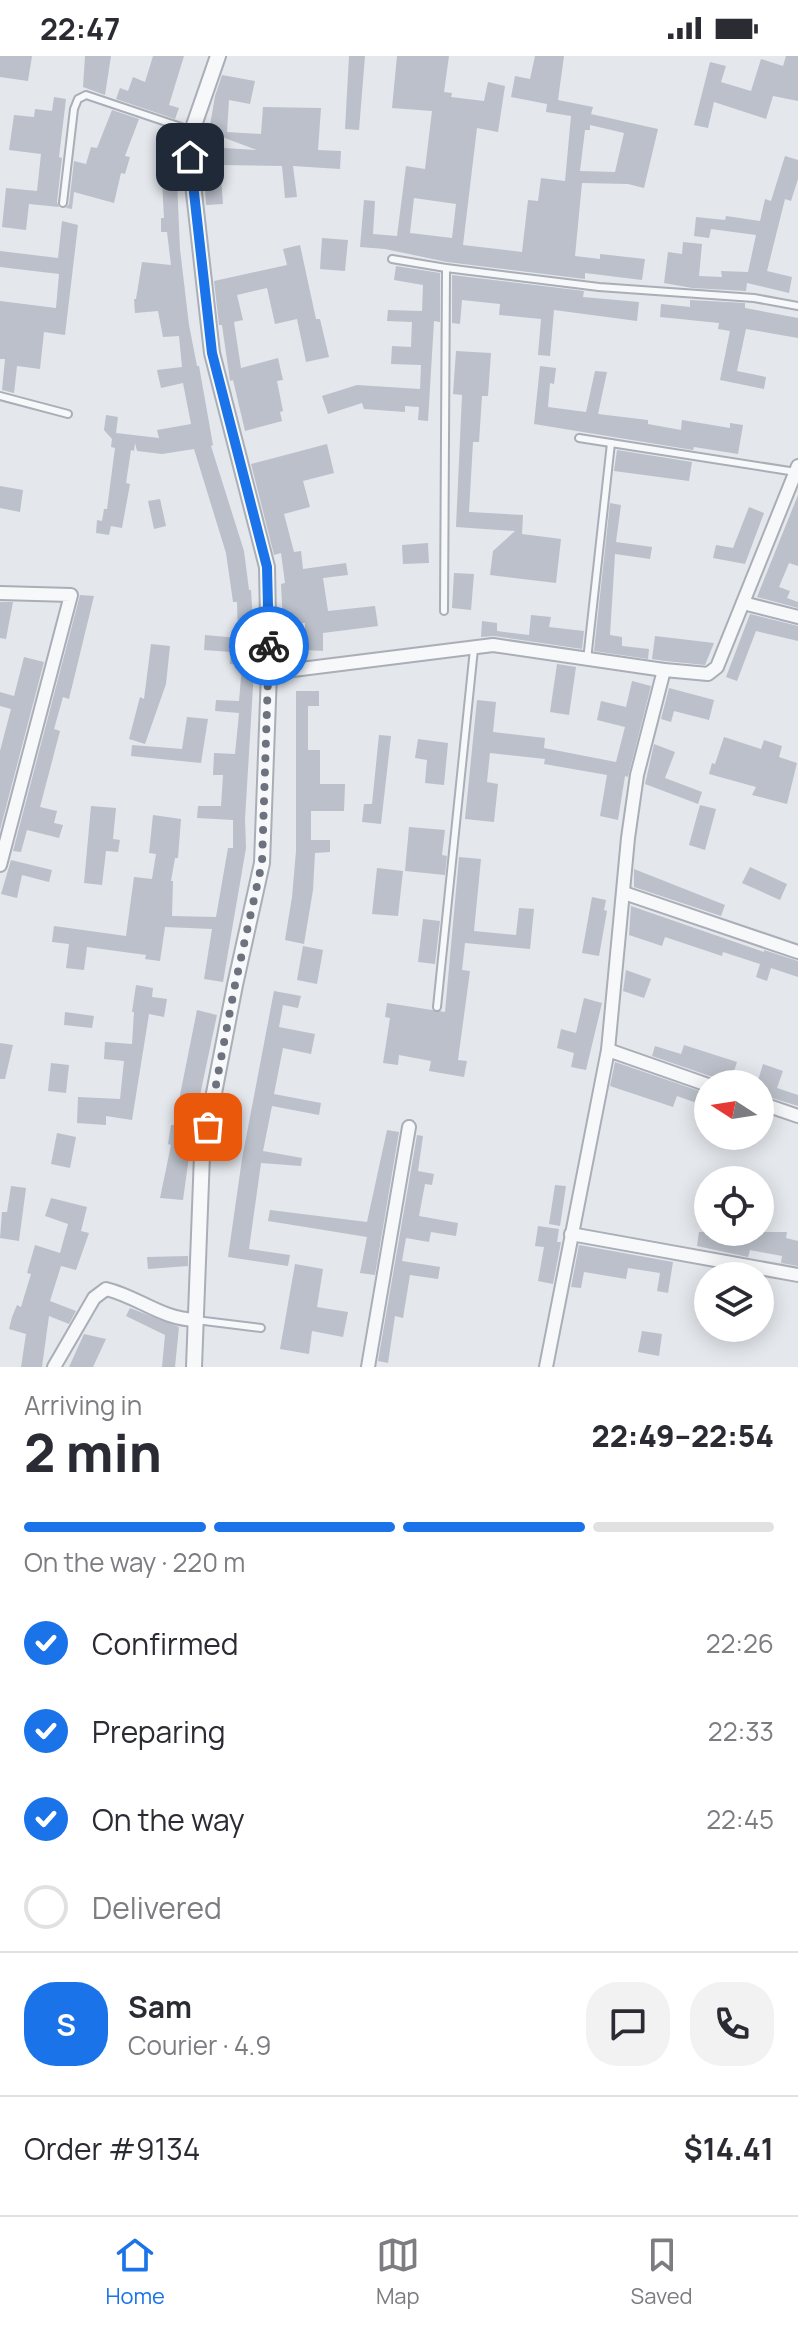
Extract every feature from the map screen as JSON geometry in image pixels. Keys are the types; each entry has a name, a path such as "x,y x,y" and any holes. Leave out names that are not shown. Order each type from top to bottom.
{"street":[{"path":"194,1367 202,1155 262,863 269,673 267,567 212,353 190,157 192,131 218,56"},
{"path":"269,673 493,645 708,674 717,667 796,475"},
{"path":"0,593 71,595 0,865"},
{"path":"743,603 798,617"},
{"path":"546,1367 608,1050 637,775 664,670"},
{"path":"624,893 798,952"},
{"path":"608,1050 694,1080"},
{"path":"774,1108 798,1116"},
{"path":"368,1367 409,1127"},
{"path":"571,1234 798,1275"},
{"path":"54,1367 94,1298 106,1289 177,1319 196,1320"}],"lane":[{"path":"63,203 74,109 78,99 86,95 192,131"},
{"path":"392,259 599,287 754,298 798,306"},
{"path":"444,611 446,268"},
{"path":"0,396 68,414"},
{"path":"579,438 796,475"},
{"path":"587,660 611,443"},
{"path":"437,1007 474,648"},
{"path":"196,1320 261,1328"}],"building":[{"path":"0,56 32,56 28,81 0,77"},
{"path":"85,56 111,56 105,95 83,87"},
{"path":"153,56 184,56 169,105 179,108 175,119 116,99 120,88 128,91 133,77 145,82"},
{"path":"349,56 365,56 359,130 345,129"},
{"path":"397,56 449,56 444,92 452,93 451,97 484,101 488,82 505,86 498,132 477,128 463,245 522,252 528,200 538,201 541,178 565,181 571,116 546,112 547,104 511,97 515,76 530,79 535,56 564,56 558,100 593,107 591,114 658,129 644,188 628,184 582,183 575,256 600,259 600,254 645,259 642,280 585,273 585,279 447,262 360,247 364,200 375,201 373,234 397,236 406,166 425,169 432,111 392,108","holes":["590,125 624,133 615,172 580,171 585,130 590,130","414,198 456,204 452,238 410,233"]},
{"path":"786,56 798,56 798,101 773,96 766,119 714,102 708,128 694,125 710,62 726,66 721,82 751,91 761,59 783,66"},
{"path":"222,75 255,81 250,104 229,100 227,132 261,134 263,107 321,108 318,150 341,151 340,169 293,166 297,197 285,198 282,166 220,165 223,204 206,205 203,153 208,153 208,147 257,150 209,132"},
{"path":"54,97 66,99 59,157 62,158 59,207 29,204 26,230 2,227 6,188 37,191 41,154 9,150 14,115 34,117 35,109 52,111"},
{"path":"112,110 139,119 125,156 130,157 125,174 121,173 114,203 74,192 72,209 66,208 74,161 86,164 91,147 97,148"},
{"path":"785,156 798,160 798,179 791,201 785,199 767,271 792,277 789,293 747,283 746,291 664,283 668,252 682,254 683,242 702,244 699,276 722,277 721,271 748,272 756,235 711,229 709,238 694,236 696,217 725,220 726,216 760,221 765,199 771,201"},
{"path":"162,180 177,182 180,249 189,325 199,366 211,446 244,551 251,590 255,654 246,848 223,982 204,979 212,929 165,927 160,961 145,959 146,955 87,947 84,970 66,968 69,944 52,942 54,926 126,936 134,877 152,879 156,854 149,853 153,815 181,819 178,858 175,858 171,881 172,916 216,917 228,848 233,848 233,820 197,818 198,806 221,806 223,775 213,775 214,753 235,754 239,713 215,711 216,700 239,701 242,665 230,664 231,652 204,650 205,635 238,638 237,602 233,602 226,553 194,449 162,454 137,451 135,443 134,451 131,450 126,483 130,484 122,528 111,526 109,535 96,533 97,520 102,521 104,509 107,509 115,448 111,447 112,439 104,430 106,415 118,417 116,433 159,438 157,430 191,424 183,383 161,388 157,370 182,367 179,336 163,337 158,311 135,313 134,299 142,262 171,265 167,232 161,232 161,218 164,218"},
{"path":"62,221 78,225 65,335 44,332 40,369 17,366 14,393 2,390 5,359 0,359 0,301 56,308 59,274 0,267 0,251 58,258"},
{"path":"322,238 348,240 345,271 320,269"},
{"path":"300,245 316,319 320,319 329,357 306,362 297,319 275,324 267,288 237,295 243,320 234,322 241,368 278,358 283,380 277,381 282,421 245,431 233,380 230,381 214,281 287,265 283,249"},
{"path":"396,266 440,273 440,322 434,321 428,421 418,420 419,407 405,406 405,412 364,409 362,403 328,414 322,396 357,385 420,389 421,365 391,364 392,346 411,347 412,322 387,321 388,310 422,311 423,285 394,280"},
{"path":"452,275 584,291 583,297 639,302 637,321 554,310 550,356 538,355 541,319 499,315 500,304 462,300 460,324 452,323"},
{"path":"690,300 745,303 745,308 798,318 798,338 746,329 737,371 766,377 764,389 720,380 730,331 718,329 719,323 660,317 661,304 690,307"},
{"path":"456,351 491,353 488,396 482,396 479,442 473,442 469,512 523,515 522,534 561,539 556,583 490,575 493,551 515,531 456,527 462,395 453,394"},
{"path":"540,366 556,368 554,384 550,383 548,407 586,412 595,371 607,372 598,414 648,420 648,424 681,430 682,420 730,428 730,423 743,425 738,454 694,447 693,450 534,424"},
{"path":"327,444 334,473 303,481 310,507 284,514 294,552 301,551 303,569 346,563 348,575 323,578 328,611 375,606 378,626 323,633 323,651 305,650 305,623 283,623 281,584 285,583 281,553 274,555 251,464"},
{"path":"617,450 692,462 689,481 614,471"},
{"path":"0,486 23,490 20,512 0,508"},
{"path":"798,495 798,566 789,563 779,587 790,591 787,598 798,602 798,608 757,597"},
{"path":"160,499 166,526 154,529 148,501"},
{"path":"610,503 621,505 616,542 652,547 650,559 615,554 610,635 622,637 622,646 649,649 648,659 594,651"},
{"path":"749,507 764,513 745,564 713,558 716,545 733,548"},
{"path":"428,543 429,563 403,564 402,545"},
{"path":"454,573 474,574 471,610 452,608"},
{"path":"80,595 94,596 69,699 63,697 54,729 60,731 40,807 57,811 54,823 63,825 59,838 27,830 21,852 13,851"},
{"path":"0,602 13,602 6,639 0,638"},
{"path":"750,614 798,626 798,641 756,631 737,681 726,677"},
{"path":"531,615 551,617 549,627 584,631 582,649 494,636 481,637 482,621 497,623 497,631 529,635"},
{"path":"655,636 714,643 705,665 665,661 652,659"},
{"path":"151,644 170,646 166,684 145,744 129,739 140,697 144,699"},
{"path":"24,657 44,662 0,830 0,751 11,709 0,706 0,692 14,696"},
{"path":"557,664 576,667 569,715 550,712"},
{"path":"632,681 651,686 628,777 625,776 618,820 600,816 607,775 544,764 545,759 490,753 487,782 498,784 494,822 465,819 477,700 496,702 493,732 545,738 544,748 616,762 625,727 597,720 601,701 626,707"},
{"path":"669,688 714,700 709,720 674,711 671,722 661,719"},
{"path":"296,691 319,691 319,706 308,706 308,750 320,750 320,784 345,784 344,811 311,811 311,840 330,840 330,852 315,853 313,890 304,944 285,940 296,851"},
{"path":"187,717 208,719 201,763 131,756 132,745 182,749"},
{"path":"379,735 391,736 381,824 362,822 364,804 372,804"},
{"path":"724,737 761,749 764,740 782,746 779,757 797,763 787,804 752,795 756,787 709,774"},
{"path":"418,739 448,743 444,785 425,783 427,760 415,758"},
{"path":"654,744 675,752 665,778 702,792 698,804 645,784"},
{"path":"700,805 716,809 705,850 689,845"},
{"path":"91,806 116,808 113,839 120,840 118,852 106,851 102,885 84,883"},
{"path":"409,827 445,830 442,855 447,856 445,875 405,871"},
{"path":"459,857 481,859 474,931 516,935 519,908 534,909 530,949 465,943 462,970 470,971 458,1060 467,1061 464,1077 429,1071 431,1061 399,1055 398,1065 383,1063 390,1018 385,1017 387,1003 445,1012"},
{"path":"11,860 52,870 49,882 22,875 17,898 1,894"},
{"path":"750,867 787,884 780,900 742,883"},
{"path":"377,868 403,871 398,916 372,914"},
{"path":"634,869 725,905 721,916 634,887"},
{"path":"592,897 606,900 599,956 582,953"},
{"path":"631,906 798,961 798,977 771,968 767,981 756,977 760,964 723,952 722,956 665,937 662,946 629,935"},
{"path":"423,919 440,921 435,964 418,962"},
{"path":"303,946 323,950 317,984 297,980"},
{"path":"626,970 651,979 644,998 623,991"},
{"path":"136,985 153,988 152,997 167,999 164,1017 149,1014 132,1120 106,1116 106,1125 77,1123 78,1097 120,1099 124,1061 104,1059 105,1042 132,1044"},
{"path":"274,991 301,996 298,1008 283,1005 279,1027 315,1034 311,1054 283,1048 274,1094 321,1103 319,1115 272,1106 263,1151 302,1158 301,1166 261,1163 249,1249 290,1255 288,1266 228,1257 242,1159"},
{"path":"584,998 602,1003 586,1070 571,1067 574,1053 557,1048 561,1029 576,1033"},
{"path":"197,1010 217,1015 193,1128 183,1200 160,1198 171,1145 168,1144 171,1125 174,1125"},
{"path":"65,1012 94,1016 92,1028 64,1025"},
{"path":"0,1043 13,1045 5,1079 0,1079"},
{"path":"684,1045 737,1062 734,1070 694,1071 652,1056 655,1046 681,1054"},
{"path":"615,1062 694,1089 694,1102 677,1096 673,1107 610,1086"},
{"path":"51,1063 69,1065 66,1093 48,1091"},
{"path":"763,1064 783,1071 777,1088 798,1095 798,1106 774,1098 774,1070 761,1070"},
{"path":"387,1130 399,1132 375,1275 360,1273 367,1237 268,1221 270,1210 367,1222"},
{"path":"57,1133 76,1137 70,1168 51,1164"},
{"path":"417,1135 423,1136 418,1171 434,1174 432,1185 425,1184 419,1216 458,1223 456,1236 431,1232 429,1242 406,1238 402,1261 440,1267 438,1279 410,1275 403,1318 395,1316 388,1363 378,1361"},
{"path":"555,1185 566,1186 560,1226 549,1224"},
{"path":"11,1186 26,1188 19,1241 0,1238 2,1212 7,1212"},
{"path":"51,1198 87,1207 81,1231 89,1233 76,1270 61,1266 50,1301 76,1311 69,1324 49,1316 42,1367 21,1367 26,1334 9,1329 17,1305 21,1307 31,1274 27,1273 35,1245 60,1253 68,1224 45,1216"},
{"path":"538,1226 559,1229 557,1242 561,1242 553,1284 538,1281 544,1247 535,1246"},
{"path":"774,1232 787,1232 786,1238 798,1241 798,1266 781,1263 782,1256 750,1250 748,1257 697,1246 774,1246"},
{"path":"579,1245 673,1262 668,1293 657,1291 660,1273 628,1268 626,1279 584,1272 581,1288 571,1287"},
{"path":"188,1256 188,1266 148,1269 147,1257"},
{"path":"295,1264 323,1269 317,1307 348,1312 343,1337 312,1331 309,1354 280,1349"},
{"path":"130,1308 179,1327 175,1367 162,1367 165,1335 126,1316"},
{"path":"642,1331 662,1334 659,1356 638,1352"},
{"path":"84,1334 106,1339 93,1367 69,1367"}],"way so far":[{"path":"208,1127 262,863 269,646"}],"route":[{"path":"190,157 212,353 267,567 269,646"}]}
